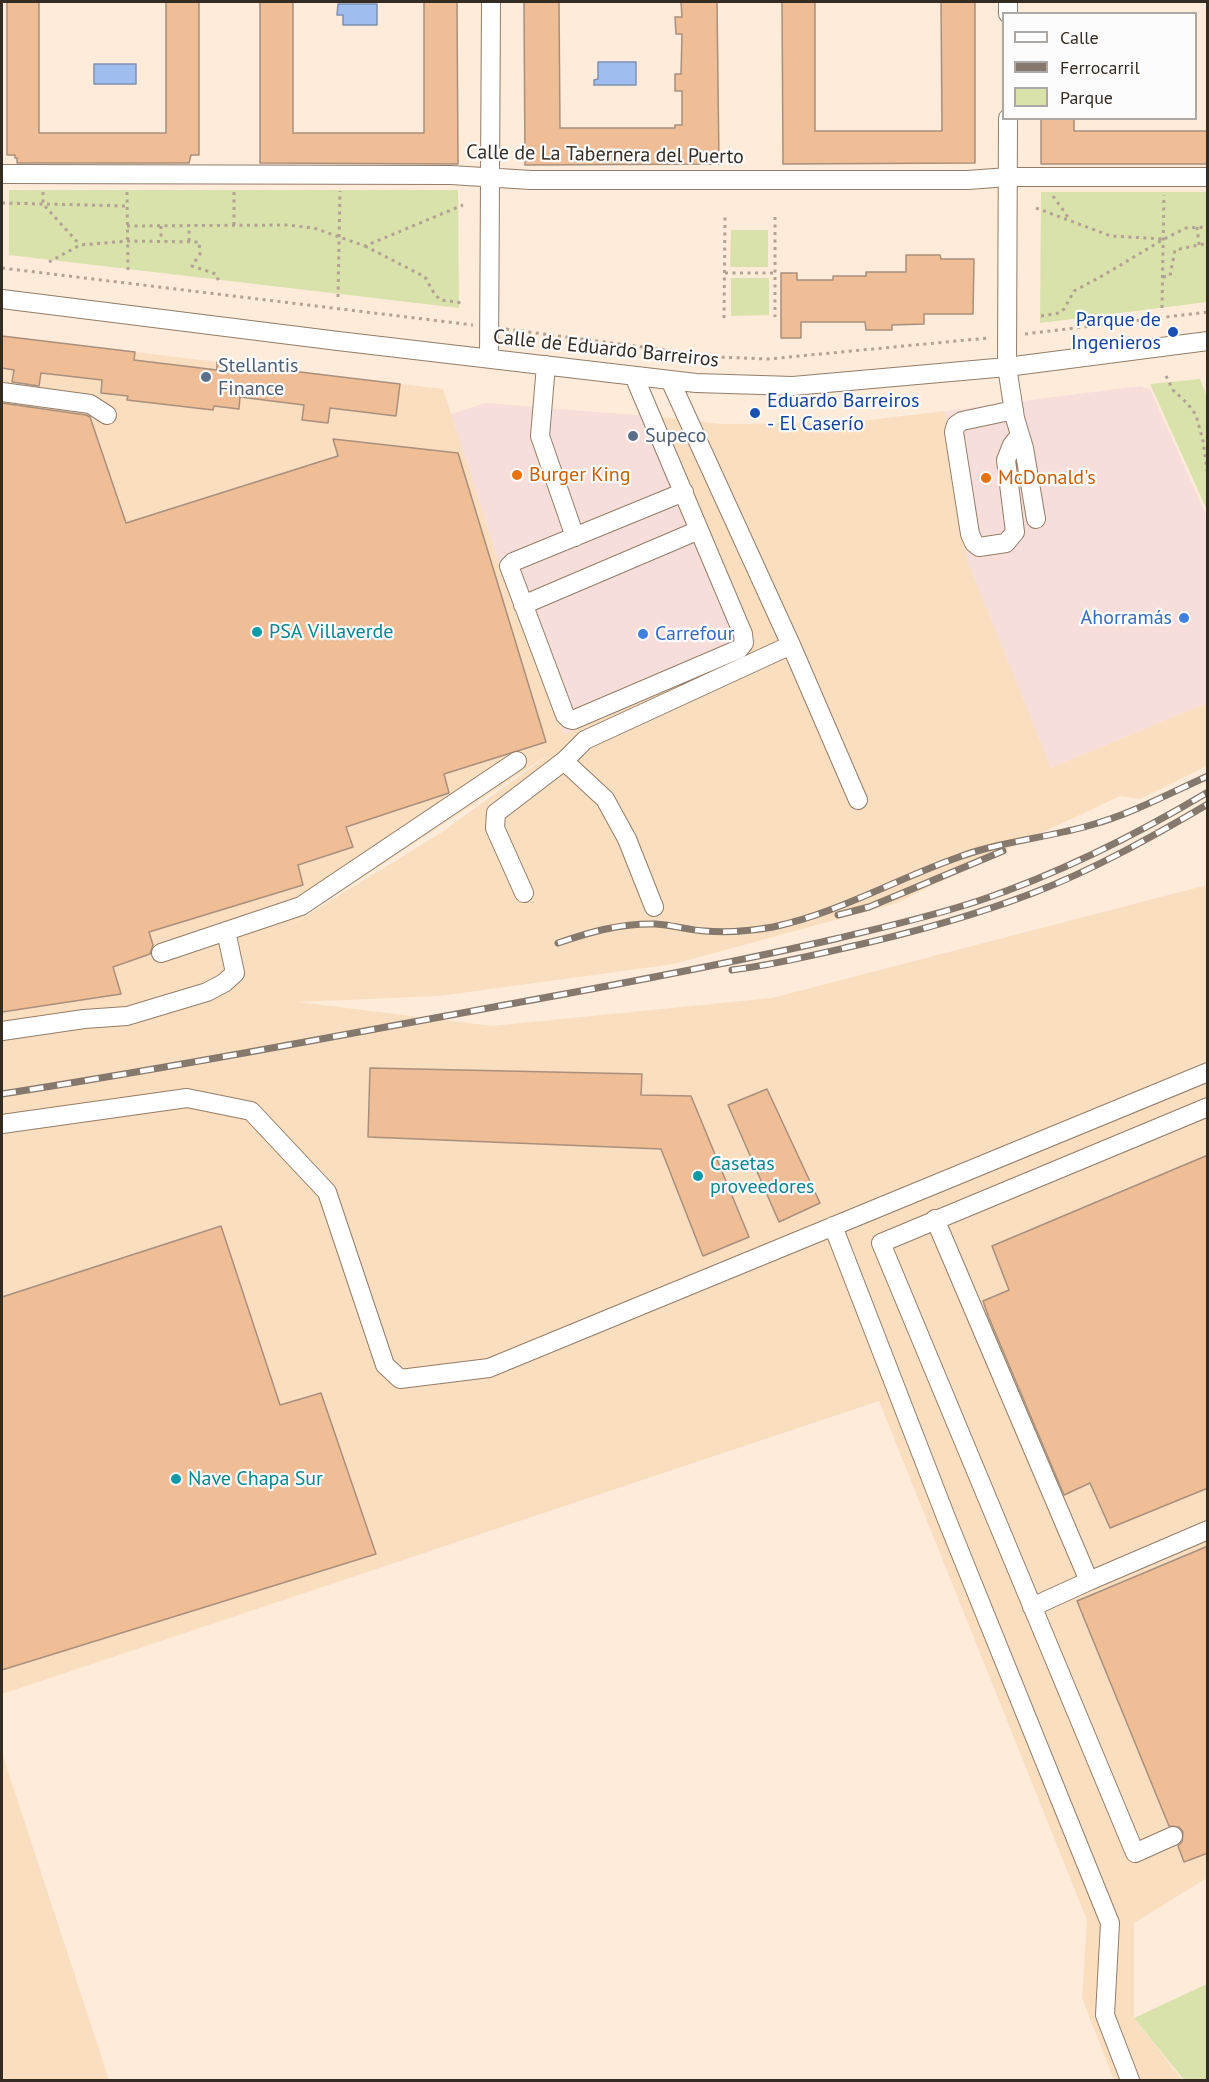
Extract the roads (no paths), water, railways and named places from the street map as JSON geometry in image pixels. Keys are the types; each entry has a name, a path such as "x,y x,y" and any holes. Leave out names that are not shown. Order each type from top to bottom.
{"street":[{"path":"489,358 491,2"},
{"path":"1008,120 1007,367 1036,519"},
{"name":"Calle de La Tabernera del Puerto","path":"2,174 451,175 531,180 968,180 1008,177 1208,177"},
{"name":"Calle de Eduardo Barreiros","path":"2,298 338,341 696,383 793,386 1007,367 1208,341"},
{"path":"546,365 540,436 575,537"},
{"path":"634,376 684,492 743,634 744,643 739,649 573,720 565,714 509,566 513,562 684,492"},
{"path":"670,380 791,645 858,800"},
{"path":"2,392 90,404 107,415"},
{"path":"1014,410 962,421 956,425 954,432 970,534 974,543 979,547 1006,543 1015,532 1006,460 1012,445 1020,435"},
{"path":"523,605 699,530"},
{"path":"524,893 495,828 496,813 564,761 585,740 791,645"},
{"path":"161,953 301,906 517,760"},
{"path":"564,761 605,799 627,838 654,907"},
{"path":"2,1031 84,1019 127,1016 207,992 224,983 235,973 226,931"},
{"path":"2,1124 187,1098 252,1111 327,1192 385,1365 400,1379 489,1368 1208,1072"},
{"path":"1173,1836 1135,1853 881,1243 1208,1107"},
{"path":"935,1219 1089,1581"},
{"path":"833,1226 947,1520 1110,1923 1106,2015 1130,2080"},
{"path":"1032,1607 1208,1530"}],"water":[{"path":"338,4 377,4 377,25 343,25 343,15 337,15"},
{"path":"598,62 636,62 636,85 594,85 594,80 598,79"},
{"path":"94,64 136,64 136,84 94,84"}],"railway":[{"path":"558,943 594,932 630,925 656,924 714,932 731,932 773,927 797,921 975,852 1106,820 1208,776"},
{"path":"2,1094 262,1050 639,980 796,948 909,921 981,900 1040,878 1125,838 1208,792"},
{"path":"732,970 791,960 965,917 1055,884 1144,841 1208,804"},
{"path":"838,915 869,907 1003,851"}],"place":[{"name":"Parque de Ingenieros","path":"1173,332"},
{"name":"Stellantis Finance","path":"206,377"},
{"name":"Eduardo Barreiros - El Caserío","path":"755,413"},
{"name":"Supeco","path":"633,436"},
{"name":"Burger King","path":"517,475"},
{"name":"McDonald's","path":"986,478"},
{"name":"Ahorramás","path":"1184,618"},
{"name":"PSA Villaverde","path":"257,632"},
{"name":"Carrefour","path":"643,634"},
{"name":"Casetas proveedores","path":"698,1176"},
{"name":"Nave Chapa Sur","path":"176,1479"}]}
